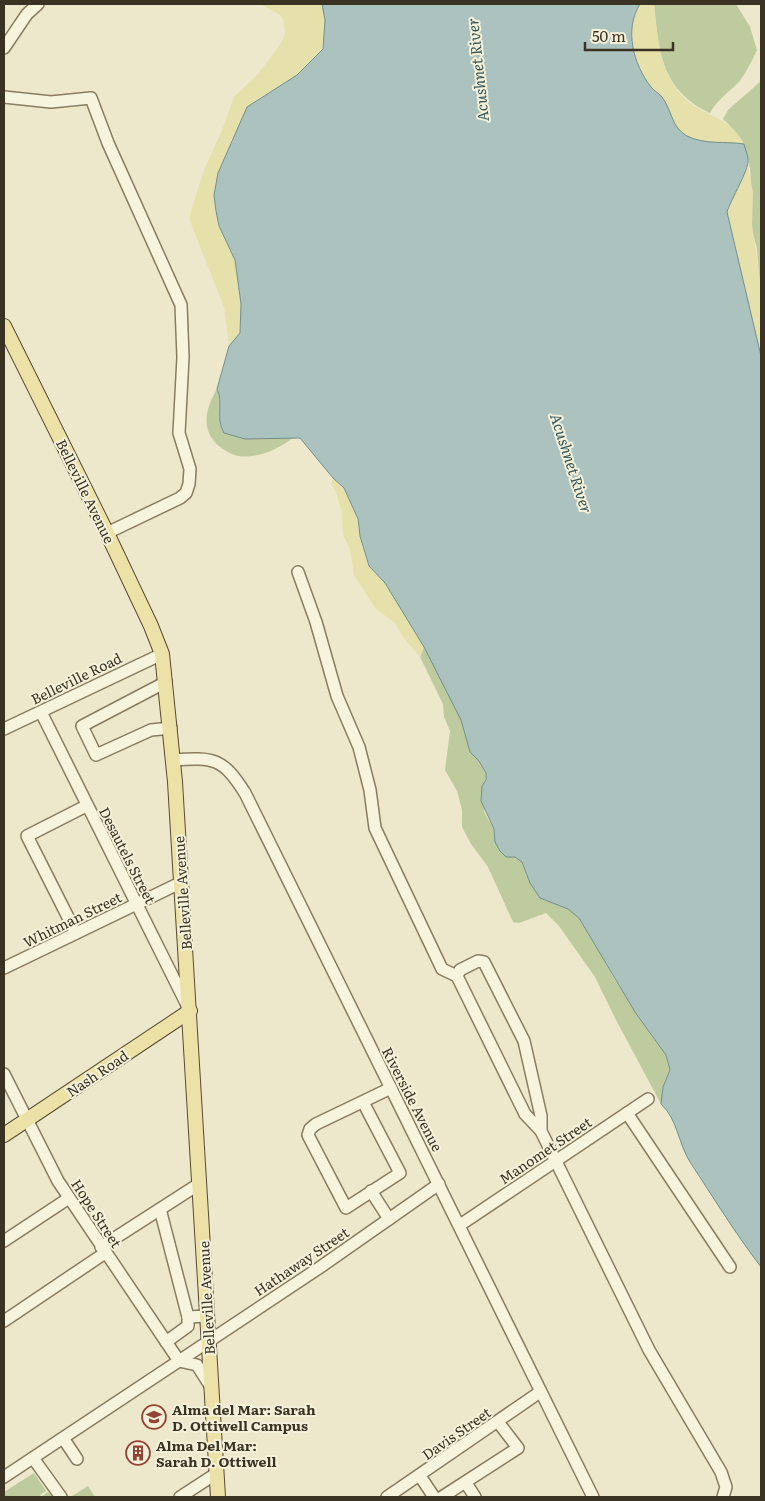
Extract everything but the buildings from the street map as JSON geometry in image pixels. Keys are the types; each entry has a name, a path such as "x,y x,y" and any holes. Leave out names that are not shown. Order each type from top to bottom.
{"main road":[{"name":"Belleville Avenue","path":"4,326 107,533 151,626 162,654 171,728 190,1011 210,1387 218,1497"},
{"name":"Nash Road","path":"4,1135 190,1011"}],"street":[{"path":"4,48 27,14 38,4"},
{"path":"4,97 51,102 91,98 108,143 181,305 183,357 179,433 190,470 189,484 186,493 180,498 107,533"},
{"path":"298,572 316,622 337,696 359,747 370,790 375,828 442,969 457,976 525,1114 541,1131 557,1160 574,1201 649,1350 721,1472 726,1487 723,1497"},
{"name":"Belleville Road","path":"4,729 162,654"},
{"path":"166,682 82,726 96,755 151,730 171,728"},
{"name":"Desautels Street","path":"41,712 86,806 190,1011"},
{"name":"Riverside Avenue","path":"173,760 194,758 217,761 231,771 245,793 390,1088 460,1225 592,1497"},
{"path":"76,933 27,836 86,806"},
{"name":"Whitman Street","path":"4,968 180,883"},
{"path":"457,976 460,970 478,960 484,962 524,1041 541,1116 541,1131"},
{"name":"Hope Street","path":"4,1074 69,1198 179,1361"},
{"path":"363,1102 400,1173 346,1208 308,1135 310,1129 316,1124 390,1088"},
{"name":"Manomet Street","path":"460,1225 648,1099"},
{"path":"627,1113 730,1267"},
{"path":"4,1320 160,1209 199,1184"},
{"name":"Hathaway Street","path":"4,1477 179,1361 439,1184"},
{"path":"371,1191 389,1219"},
{"path":"4,1241 69,1198"},
{"path":"160,1209 188,1317 188,1326 166,1342"},
{"path":"188,1317 207,1316"},
{"path":"179,1361 197,1365 210,1387"},
{"name":"Davis Street","path":"387,1497 540,1392"},
{"path":"442,1497 518,1448 498,1422"},
{"path":"62,1438 77,1459"},
{"path":"33,1458 60,1497"},
{"path":"180,1497 217,1473"},
{"path":"420,1476 434,1497"},
{"path":"466,1483 475,1497"}],"green space":[{"path":"654,4 736,4 750,27 757,50 740,81 719,101 710,113 694,104 681,93 672,81 661,54"},
{"path":"761,81 761,301 757,249 749,218 752,216 749,164 741,141 734,130 723,119 728,110"},
{"path":"217,389 220,396 219,418 283,438 293,438 273,450 247,457 233,454 223,449 211,436 206,421 209,405"},
{"path":"424,647 461,720 470,752 479,761 486,773 484,812 494,829 495,842 506,856 515,857 522,862 530,883 540,898 568,909 579,918 615,980 666,1055 670,1070 663,1087 661,1104 595,977 559,926 546,913 519,923 513,922 488,867 471,844 462,827 462,810 457,791 445,770 450,731 444,717 443,704 420,657"},
{"path":"34,1473 46,1491 40,1495 41,1497 4,1497 4,1492"},
{"path":"88,1486 95,1497 72,1497 72,1496"},
{"path":"48,1492 52,1497 41,1497"}],"sand":[{"path":"260,4 322,4 325,20 323,49 297,75 256,100 243,115 239,129 232,139 218,173 216,211 219,226 235,260 241,304 240,333 229,346 224,307 190,221 190,214 204,170 223,128 234,97 258,74 281,43 285,34 283,19 279,14"},
{"path":"640,4 654,4 662,59 673,85 693,105 728,125 744,144 701,141 687,136 678,128 665,102 645,78 635,57 632,24"},
{"path":"748,167 753,192 752,225 761,287 761,356 727,212 732,196"},
{"path":"333,478 343,488 354,509 368,564 386,585 424,647 420,657 403,637 395,623 375,608 354,575 350,550 343,534 342,513 336,492 331,484"}],"water":[{"name":"Acushnet River","path":"322,4 640,4 632,24 635,57 639,68 651,87 665,102 678,128 687,136 701,141 744,144 748,165 727,212 761,356 761,1267 690,1162 671,1117 661,1104 663,1087 670,1070 666,1055 635,1012 579,918 568,909 540,898 530,883 522,862 515,857 506,857 495,842 494,829 481,801 482,786 486,780 486,773 479,761 470,752 461,720 424,647 385,583 369,566 360,536 358,519 344,488 333,478 300,438 245,439 224,433 221,427 220,400 217,389 229,346 240,333 241,304 235,260 219,226 216,211 214,195 218,173 247,107 297,75 323,49 325,20"}],"place":[{"name":"Alma del Mar: Sarah D. Ottiwell Campus","path":"154,1417"},
{"name":"Alma Del Mar: Sarah D. Ottiwell","path":"138,1453"}]}
